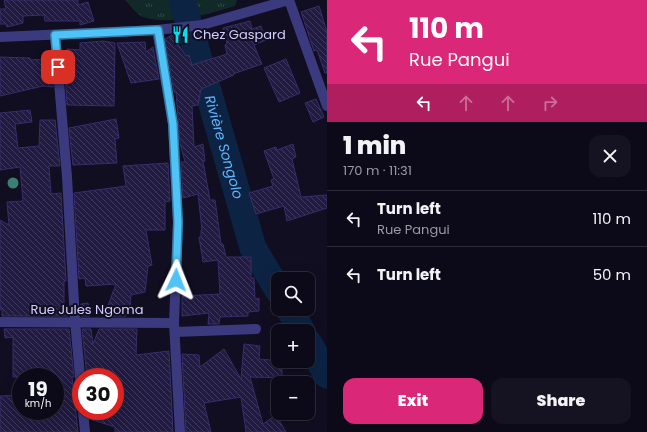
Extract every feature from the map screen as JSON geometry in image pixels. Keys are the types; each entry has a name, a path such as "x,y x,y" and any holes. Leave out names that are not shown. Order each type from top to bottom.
{"street":[{"path":"0,37 158,30 202,25 289,0 327,106"},
{"path":"158,30 173,124 178,222 174,327 180,432"},
{"path":"55,35 67,177 74,321 79,368"},
{"name":"Rue Jules Ngoma","path":"0,322 74,321 174,327 256,329"},
{"path":"84,420 86,432"}],"green space":[{"path":"125,0 237,0 235,6 190,18 166,20 143,17"}],"building":[{"path":"4,0 78,0 78,5 88,2 94,21 80,25 80,21 45,21 44,15 23,16 23,23 7,27 6,24 0,24 0,9 6,9"},
{"path":"319,6 327,32 327,73 325,73 317,50 314,51 301,12"},
{"path":"250,21 252,29 261,26 266,40 254,45 262,64 233,74 234,75 201,89 198,105 192,106 194,147 203,144 205,161 203,161 210,200 215,200 221,244 223,244 226,257 251,257 251,278 254,278 255,299 259,298 259,311 248,312 248,316 220,317 219,324 208,324 209,313 182,316 182,296 220,294 218,260 203,262 199,237 201,237 202,230 198,194 183,198 181,162 185,162 180,143 176,92 174,92 165,39 172,35 186,56 189,55 192,65 227,54 225,45 227,44 223,28"},
{"path":"103,41 115,43 114,106 67,105 64,60 66,60 67,49 80,50 80,43"},
{"path":"145,42 146,52 153,47 159,79 131,83 117,43"},
{"path":"0,57 30,58 30,60 51,59 53,87 43,86 0,96"},
{"path":"286,59 300,93 279,102 264,68"},
{"path":"316,99 324,117 313,122 305,103"},
{"path":"30,110 32,122 15,124 18,148 39,146 40,120 55,120 60,166 49,166 51,194 61,193 66,281 64,281 64,307 68,306 68,316 2,316 2,309 0,310 0,220 9,225 7,202 23,201 20,167 0,170 0,113"},
{"path":"116,119 119,138 115,139 117,163 73,165 69,128"},
{"path":"293,144 296,157 292,159 301,197 327,195 327,208 287,221 284,206 256,214 249,193 273,186 271,180 274,179 264,151 276,147 277,150"},
{"path":"168,163 170,201 165,202 165,230 146,230 152,265 148,266 145,292 131,295 130,308 126,316 104,316 116,284 86,286 85,278 79,279 74,193 126,186 123,166"},
{"path":"88,303 90,316 81,316 81,304"},
{"path":"4,329 69,329 73,368 72,420 77,420 78,432 0,432 0,396 12,395 12,420 64,420 64,368 13,368 13,337 5,338"},
{"path":"82,329 91,329 93,344 99,329 137,329 136,355 169,351 173,432 115,432 115,427 93,420 124,420 124,368 86,368"},
{"path":"244,344 260,346 259,359 271,360 271,368 282,368 282,376 271,376 271,378 250,377 263,424 271,418 271,420 279,420 286,432 246,432 241,397 204,403 211,432 186,432 182,354 199,355 200,367 224,349 241,379"}],"waterway":[{"name":"Rivière Songolo","path":"182,0 253,248 271,278"},
{"name":"Rivière Songolo","path":"293,316 298,324"},
{"name":"Rivière Songolo","path":"315,354 327,375"}],"place":[{"name":"Chez Gaspard","path":"180,34"}],"route":[{"path":"58,67 55,35 158,30 173,124 178,222 176,280"}]}
